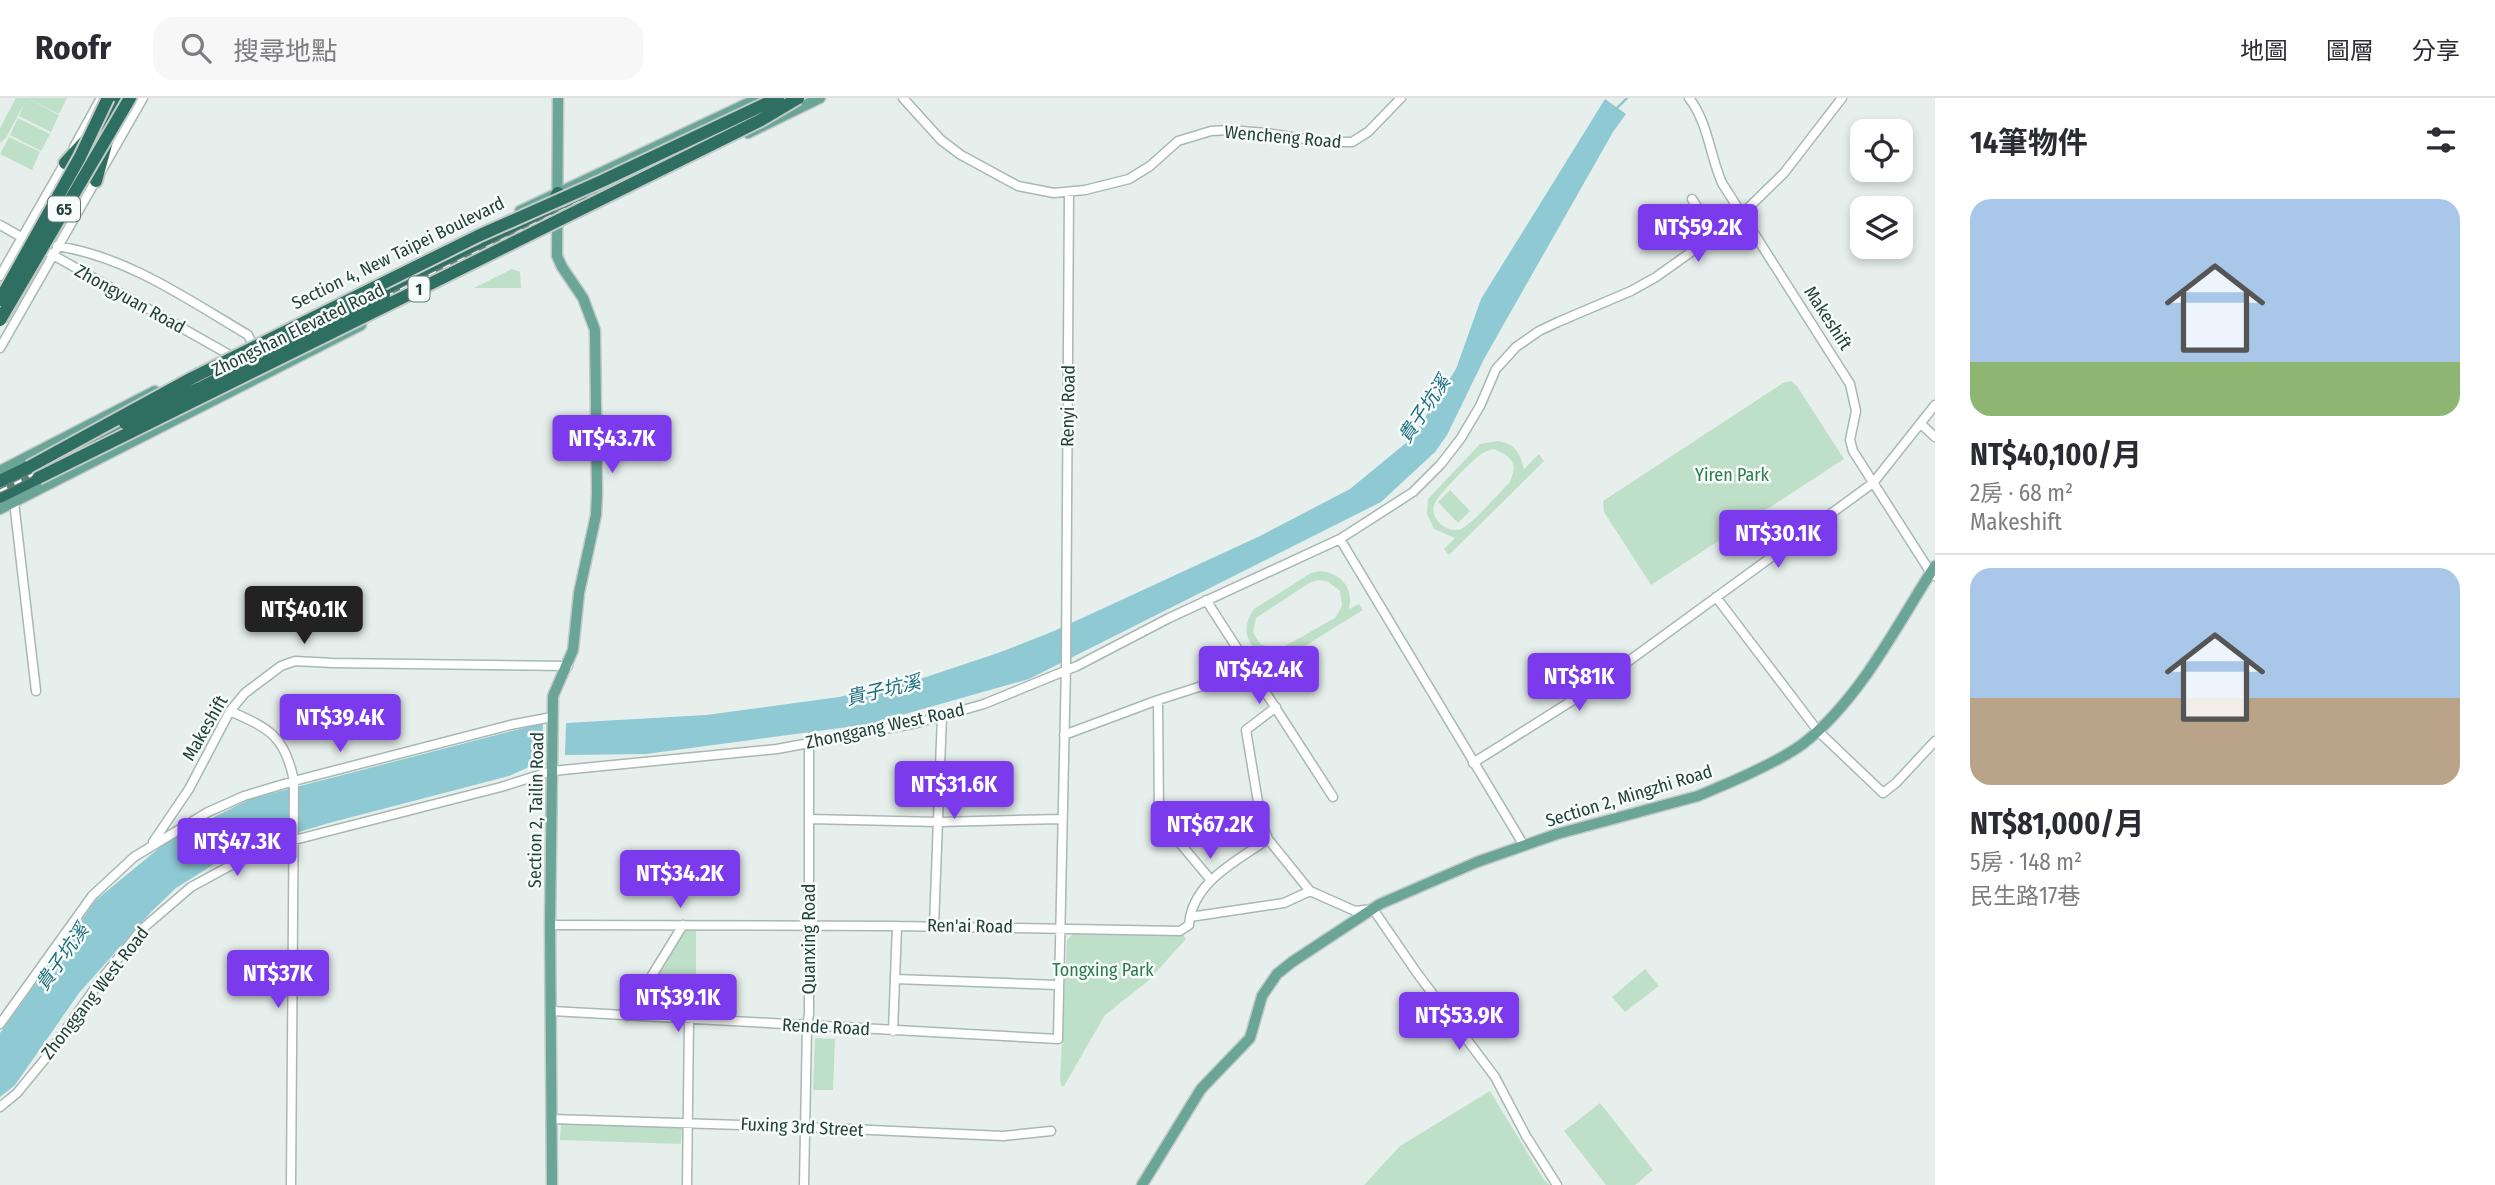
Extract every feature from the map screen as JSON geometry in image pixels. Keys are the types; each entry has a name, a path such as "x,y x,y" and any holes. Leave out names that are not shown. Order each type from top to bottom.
{"highway":[{"name":"65","path":"0,320 130,98"},
{"name":"Zhongshan Elevated Road","path":"0,481 192,378 478,236 778,98"},
{"name":"Zhongshan Elevated Road","path":"0,497 761,120 798,98"},
{"path":"65,163 115,101"},
{"path":"96,181 115,101"},
{"name":"65","path":"0,300 80,157 115,101"},
{"path":"29,467 200,388 545,216 558,193"},
{"path":"545,216 557,225"},
{"path":"38,478 200,388"}],"main road":[{"path":"558,98 557,256 592,316 597,352 596,515 579,593 576,636 568,666"},
{"name":"1","path":"558,193 759,98"},
{"name":"1","path":"0,509 557,225 820,98"},
{"path":"688,132 702,141 703,150 699,157"},
{"name":"Section 4, New Taipei Boulevard","path":"0,471 398,269 558,193"},
{"path":"0,489 245,364 252,343"},
{"name":"Section 2, Mingzhi Road","path":"1142,1185 1201,1089 1250,1038 1258,1005 1271,981 1292,962 1373,909 1420,886 1523,844 1698,796 1785,754 1818,731 1858,683 1934,572"},
{"name":"Section 2, Tailin Road","path":"552,1011 550,925 553,696 568,666"},
{"path":"552,1011 552,1185"}],"street":[{"path":"0,276 101,98"},
{"path":"0,348 144,98"},
{"name":"Wencheng Road","path":"903,98 941,140 1006,181 1031,190 1054,194 1129,179 1150,166 1178,141 1210,131 1266,132 1324,142 1352,142 1368,132 1401,98"},
{"name":"Makeshift","path":"1689,98 1702,120 1722,183 1850,384 1856,411 1850,440 1853,451 1873,482"},
{"name":"Zhonggang West Road","path":"0,1107 17,1093 108,971 162,909 191,887 263,848 294,837 501,787 552,766 694,759 777,749 811,740 917,723 984,704 1340,539 1413,492 1441,464 1461,438 1496,369 1516,347 1549,326 1631,291 1656,277 1715,235 1742,214 1784,173 1842,98"},
{"name":"Renyi Road","path":"1065,668 1069,192"},
{"path":"1692,199 1715,235"},
{"name":"Zhongyuan Road","path":"0,225 229,354 245,364 255,379"},
{"path":"23,238 112,260 136,271 248,335 252,343"},
{"path":"1473,763 1589,690 1873,482 1935,405"},
{"path":"1921,424 1935,437"},
{"path":"1873,482 1934,572"},
{"path":"14,502 28,592 36,691"},
{"path":"1340,539 1523,844"},
{"path":"1716,597 1818,731 1883,793 1935,741"},
{"path":"1206,600 1334,797"},
{"name":"Makeshift","path":"149,847 189,789 230,711 245,693 261,680 295,661 568,666"},
{"path":"895,978 1058,985 1065,668"},
{"path":"1064,735 1158,700 1252,670"},
{"path":"1158,700 1159,818 1210,879"},
{"path":"1276,707 1246,730 1261,820 1268,839 1310,891 1355,911 1373,909 1495,1077 1526,1136 1557,1185"},
{"path":"230,711 257,723 276,737 289,757 294,783 291,1185"},
{"path":"934,926 942,715"},
{"path":"0,1024 92,896 134,857 208,811 244,796 510,725 552,720"},
{"name":"Quanxing Road","path":"804,1185 809,1014 811,740"},
{"path":"809,819 939,822 1062,819"},
{"path":"1190,917 1210,879 1268,839"},
{"name":"Ren'ai Road","path":"550,925 1059,927 1180,931 1189,925 1190,917 1284,903 1310,891"},
{"path":"627,1016 683,925"},
{"path":"893,1031 897,926"},
{"name":"Rende Road","path":"552,1011 1058,1039 1058,985"},
{"path":"687,1185 689,1020"},
{"name":"Fuxing 3rd Street","path":"552,1119 688,1122 1003,1136 1051,1130"}],"green space":[{"path":"16,98 27,98 59,115 51,132 19,116 25,102 6,138 0,143 0,128"},
{"path":"27,98 67,98 59,114"},
{"path":"18,118 50,134 41,151 10,135"},
{"path":"9,137 40,152 32,170 0,154"},
{"path":"512,269 520,272 521,288 474,288"},
{"name":"Yiren Park","path":"1791,381 1797,386 1844,459 1651,585 1604,512 1603,501 1783,383"},
{"path":"1498,441 1509,444 1519,454 1524,469 1539,454 1544,461 1449,555 1444,549 1455,538 1434,529 1427,514 1428,499 1480,444","holes":["1493,449 1512,462 1513,471 1509,483 1466,526 1456,530 1441,524 1433,510 1441,494 1479,456"]},
{"path":"1450,490 1470,511 1458,523 1438,502"},
{"path":"1327,572 1340,578 1350,594 1349,609 1359,604 1363,610 1266,670 1261,662 1269,657 1255,649 1248,637 1247,623 1250,616 1254,609 1311,573","holes":["1327,581 1340,591 1342,606 1335,618 1278,650 1260,644 1253,632 1256,618 1311,582"]},
{"path":"685,930 696,930 696,1009 639,1007"},
{"name":"Tongxing Park","path":"1074,933 1182,934 1186,939 1148,981 1105,1015 1064,1086 1061,1086 1067,940"},
{"path":"1645,969 1659,986 1625,1012 1612,997"},
{"path":"815,1038 835,1039 833,1090 813,1090"},
{"path":"1490,1091 1544,1180 1550,1185 1364,1185 1400,1146"},
{"path":"1600,1103 1653,1170 1635,1185 1606,1185 1564,1131"},
{"path":"561,1123 682,1127 681,1144 560,1140"}],"water":[{"path":"1605,99 1626,114 1613,132 1484,359 1447,435 1435,452 1381,502 1029,679 870,724 646,754 565,755 566,723 706,715 839,697 923,678 998,653 1054,631 1260,536 1350,489 1412,438 1456,369 1481,299"},
{"path":"543,723 542,761 509,776 329,823 235,851 176,888 79,993 15,1085 0,1097 0,1033 96,900 169,840 250,799"}],"waterway":[{"name":"貴子坑溪","path":"1617,108 1627,98"}],"railway":[{"path":"0,491 406,287 792,98"}]}
